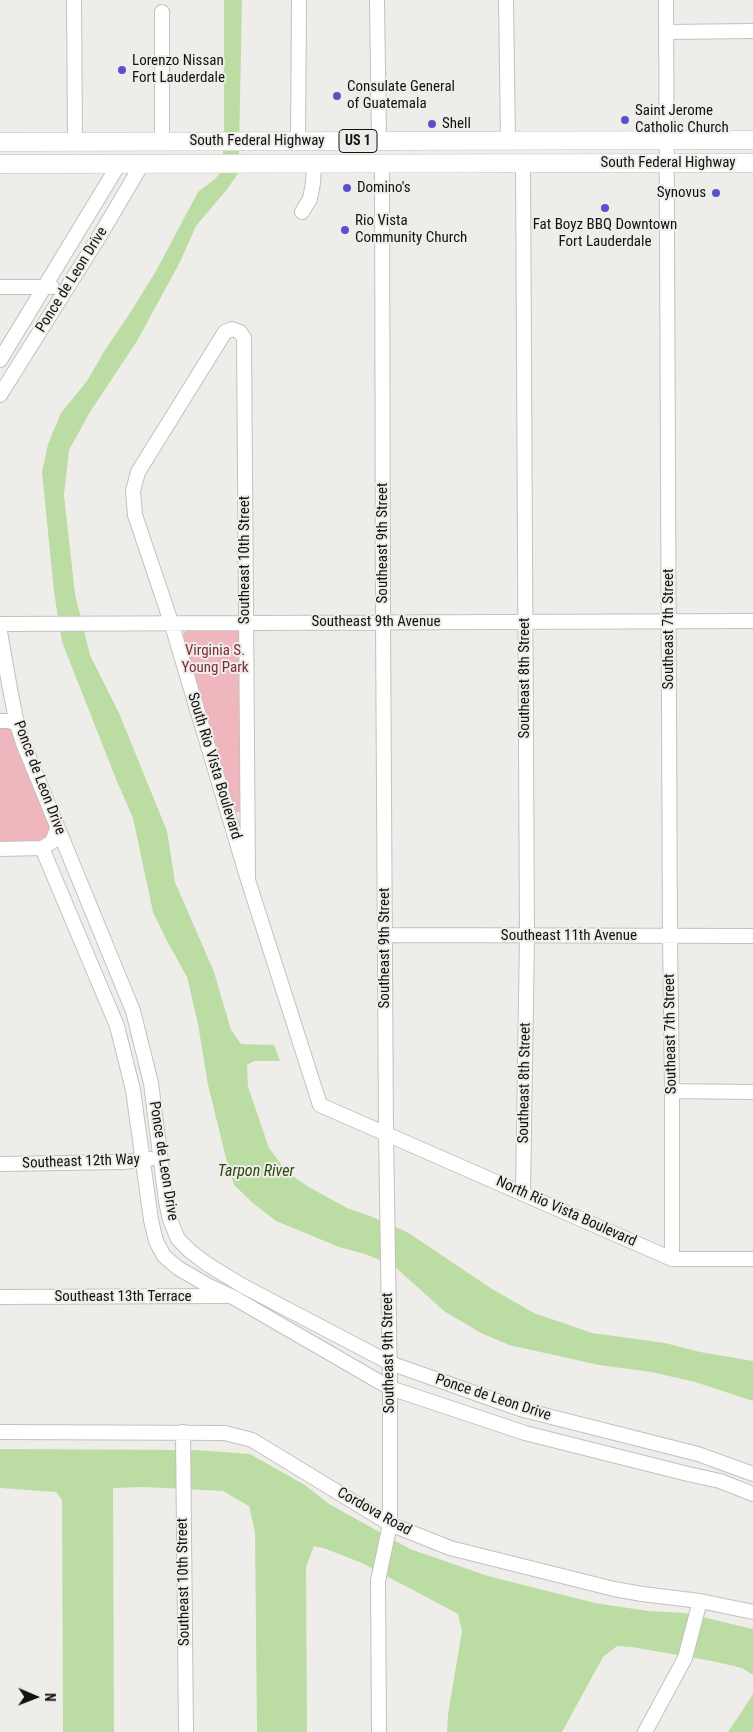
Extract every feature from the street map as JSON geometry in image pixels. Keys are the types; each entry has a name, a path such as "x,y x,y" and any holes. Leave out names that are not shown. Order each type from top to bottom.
{"main road":[{"name":"South Federal Highway","path":"0,142 753,140"},
{"path":"119,164 133,152 162,141"},
{"path":"343,164 370,151 379,141"},
{"path":"382,163 386,156 414,141"},
{"path":"44,164 66,152 74,142"},
{"name":"South Federal Highway","path":"343,164 753,163"},
{"name":"US 1","path":"0,164 44,164"},
{"name":"South Federal Highway","path":"44,164 314,164"},
{"name":"US 1","path":"314,164 343,164"}],"street":[{"path":"74,0 74,142"},
{"path":"298,141 299,0"},
{"path":"377,0 379,141"},
{"path":"506,0 508,141"},
{"name":"Southeast 7th Street","path":"666,0 672,1259"},
{"path":"162,12 162,141"},
{"path":"666,32 753,31"},
{"name":"Southeast 9th Street","path":"379,1732 378,1580 390,1524 390,1363 386,1133 382,163"},
{"name":"Ponce de Leon Drive","path":"0,360 119,164"},
{"name":"Ponce de Leon Drive","path":"0,395 102,232 142,164"},
{"path":"302,212 310,199 314,164"},
{"name":"Southeast 8th Street","path":"523,164 526,936 523,1193"},
{"path":"85,220 102,232"},
{"path":"0,287 67,287"},
{"name":"South Rio Vista Boulevard","path":"240,332 232,329 225,332 138,472 133,490 135,515 171,622 248,880 320,1105 386,1133"},
{"name":"Southeast 10th Street","path":"240,332 244,338 248,880"},
{"name":"Southeast 9th Avenue","path":"0,624 753,621"},
{"name":"Ponce de Leon Drive","path":"0,632 17,724 57,829 133,1011 151,1083 170,1220 178,1239 207,1264 243,1286 390,1363 520,1409 698,1454 753,1474"},
{"path":"0,721 10,721 17,724"},
{"path":"228,812 248,811"},
{"path":"0,849 42,848 52,842 57,829"},
{"name":"Ponce de Leon Drive","path":"42,848 117,1026 133,1090 151,1220 156,1241 164,1256 178,1268 207,1285 230,1296 390,1388 525,1433 720,1481 753,1494"},
{"path":"48,862 57,853 67,851"},
{"name":"Southeast 11th Avenue","path":"385,935 753,936"},
{"path":"672,1091 753,1092"},
{"name":"North Rio Vista Boulevard","path":"386,1133 672,1259 753,1259"},
{"name":"Southeast 12th Way","path":"0,1164 124,1162 161,1159"},
{"path":"230,1296 243,1286"},
{"name":"Southeast 13th Terrace","path":"0,1298 230,1296"},
{"name":"Cordova Road","path":"0,1432 183,1438 225,1433 252,1440 390,1524 450,1548 614,1589 698,1607 753,1612"},
{"name":"Southeast 10th Street","path":"183,1438 186,1732"},
{"path":"645,1732 685,1658 698,1607"}],"green space":[{"name":"Virginia S. Young Park","path":"236,628 241,634 241,811 238,812 235,812 181,636 188,629"},
{"path":"0,725 11,729 53,828 46,842 0,843"}],"water":[{"name":"Tarpon River","path":"224,0 242,0 237,175 196,226 180,262 137,341 90,412 69,450 64,495 75,594 90,655 119,713 167,831 175,882 214,972 231,1030 241,1044 274,1045 280,1061 254,1061 247,1065 248,1087 269,1148 287,1172 307,1186 347,1208 407,1232 492,1289 534,1313 592,1333 665,1343 700,1352 753,1361 753,1401 695,1382 651,1372 599,1365 509,1345 481,1333 444,1311 394,1266 365,1254 339,1247 276,1221 234,1185 208,1085 198,1024 187,977 153,912 133,818 62,642 54,592 42,472 48,444 61,413 87,381 130,313 156,271 198,192 216,178 222,170 224,130"},
{"path":"0,1449 195,1450 250,1454 305,1485 329,1504 410,1549 488,1576 595,1603 648,1611 685,1613 753,1629 753,1675 742,1668 712,1661 617,1646 603,1657 562,1732 447,1732 448,1714 462,1631 458,1614 362,1563 314,1546 306,1567 307,1732 257,1732 255,1532 249,1506 223,1491 144,1487 113,1488 114,1732 63,1732 62,1500 56,1492 0,1488"},
{"path":"753,1694 753,1732 728,1732 750,1699"}],"place":[{"name":"Lorenzo Nissan Fort Lauderdale","path":"122,70"},
{"name":"Consulate General of Guatemala","path":"337,96"},
{"name":"Saint Jerome Catholic Church","path":"625,120"},
{"name":"Shell","path":"432,124"},
{"name":"Domino's","path":"347,188"},
{"name":"Synovus","path":"716,193"},
{"name":"Fat Boyz BBQ Downtown Fort Lauderdale","path":"605,208"},
{"name":"Rio Vista Community Church","path":"345,230"}]}
